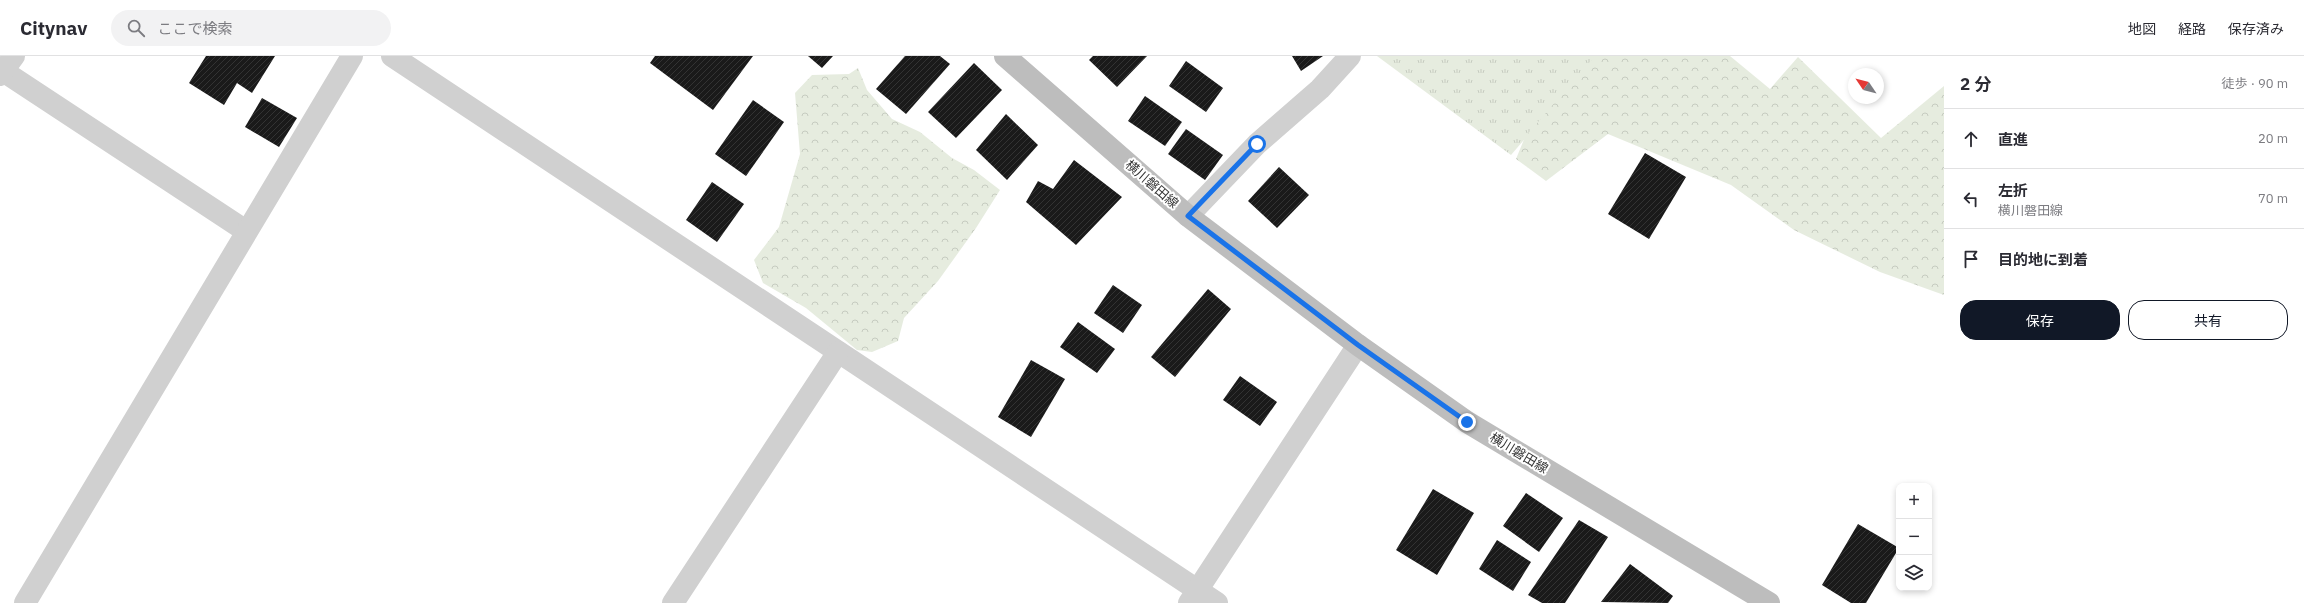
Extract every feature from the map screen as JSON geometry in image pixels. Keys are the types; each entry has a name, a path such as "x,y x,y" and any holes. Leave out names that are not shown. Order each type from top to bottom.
{"main road":[{"name":"横川磐田線","path":"1005,56 1188,216 1358,345 1467,422 1769,603"}],"street":[{"path":"25,603 352,56"},
{"path":"392,56 838,352 1194,596 1218,603"},
{"path":"1188,216 1257,144 1320,89 1350,56"},
{"path":"5,67 246,231"},
{"path":"1194,596 1358,345"},
{"path":"673,603 838,352"}],"green space":[{"path":"1377,56 1596,56 1511,155"},
{"path":"1595,56 1730,56 1770,89 1798,57 1881,138 1944,86 1944,295 1880,272 1794,230 1731,185 1608,134 1546,181 1516,159 1525,137"},
{"path":"858,68 867,90 892,119 920,132 952,158 974,170 1000,190 976,228 938,281 904,318 898,341 872,352 857,350 806,308 763,283 754,260 779,227 800,154 795,93 812,75 849,74"}],"building":[{"path":"206,56 275,56 252,93 237,83 224,105 189,83"},
{"path":"655,56 753,56 713,110 650,63"},
{"path":"808,56 833,56 822,68"},
{"path":"905,56 940,56 950,64 906,114 876,89"},
{"path":"1093,56 1147,56 1117,87 1089,60"},
{"path":"1292,56 1323,56 1301,71"},
{"path":"1186,61 1223,88 1206,112 1169,86"},
{"path":"974,63 1002,90 956,138 928,112"},
{"path":"1145,96 1182,122 1165,146 1128,121"},
{"path":"262,98 297,118 279,147 245,127"},
{"path":"753,100 784,122 746,176 715,154"},
{"path":"1006,114 1038,145 1007,180 976,150"},
{"path":"1186,129 1223,155 1205,180 1168,154"},
{"path":"1645,153 1686,177 1649,239 1608,214"},
{"path":"1074,160 1122,197 1076,245 1026,202 1038,181 1053,189"},
{"path":"1279,167 1309,195 1277,228 1248,201"},
{"path":"712,182 744,204 717,242 686,220"},
{"path":"1113,285 1142,305 1123,333 1094,313"},
{"path":"1208,289 1231,309 1175,377 1151,357"},
{"path":"1078,322 1115,349 1097,373 1060,347"},
{"path":"1031,360 1065,379 1031,437 998,417"},
{"path":"1240,376 1277,402 1260,426 1223,400"},
{"path":"1433,489 1474,513 1437,575 1396,550"},
{"path":"1526,493 1563,518 1539,552 1503,526"},
{"path":"1579,520 1608,537 1565,603 1542,603 1528,595"},
{"path":"1858,524 1896,546 1896,553 1866,603 1851,603 1822,585"},
{"path":"1497,540 1531,562 1513,591 1479,569"},
{"path":"1630,564 1673,596 1668,603 1601,602"}],"route":[{"path":"1257,144 1188,216 1358,345 1467,422"}]}
